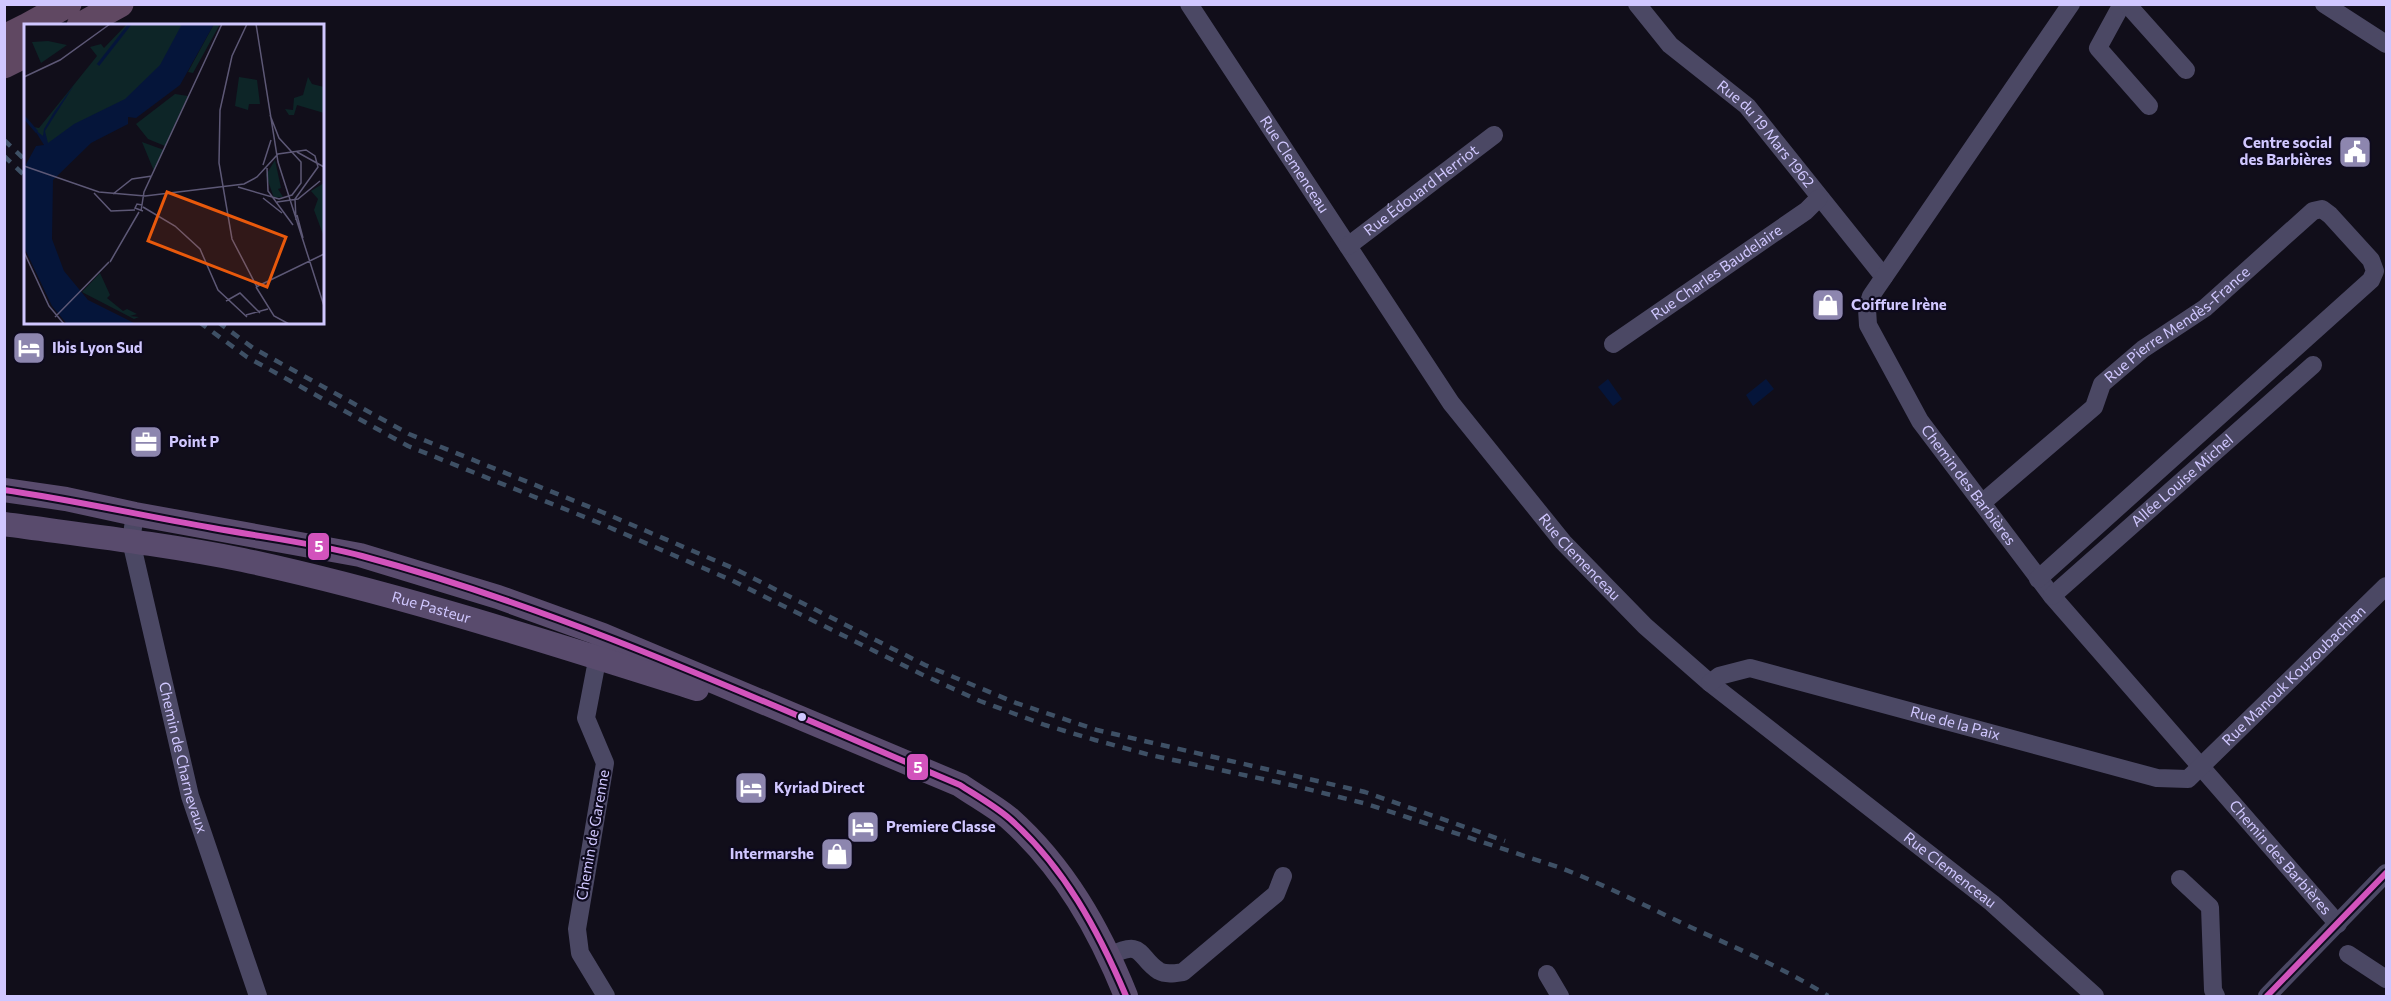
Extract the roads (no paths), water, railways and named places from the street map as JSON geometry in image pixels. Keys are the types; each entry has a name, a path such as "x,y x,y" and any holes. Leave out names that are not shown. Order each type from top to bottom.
{"highway":[{"path":"31,24 68,4"},
{"path":"84,24 120,4"},
{"path":"4,38 24,28"},
{"path":"4,65 24,55"}],"main road":[{"name":"Rue Pasteur","path":"4,490 66,499 135,514 360,555 498,597 599,646 849,736 960,785 1007,817 1050,860 1089,917 1110,956 1126,996"},
{"name":"Rue Pasteur","path":"4,524 242,560 353,586 480,620 599,646"},
{"name":"Rue Pasteur","path":"1110,956 1142,996"}],"street":[{"name":"Rue Clemenceau","path":"1189,4 1451,403 1563,542 1645,626 1710,683 1992,903 2095,996"},
{"name":"Rue du 19 Mars 1962","path":"1636,4 1670,45 1747,106 1884,277"},
{"name":"Chemin des Barbières","path":"2071,4 1871,296 1867,309 1868,325 1920,421 2038,579 2338,924"},
{"path":"2149,106 2098,48 2124,4 2186,70"},
{"path":"2324,4 2386,44"},
{"name":"Rue Édouard Herriot","path":"1348,246 1494,135"},
{"name":"Rue Charles Baudelaire","path":"1612,344 1806,211 1819,198"},
{"name":"Rue Pierre Mendès-France","path":"1982,503 2094,407 2102,384 2129,361 2205,308 2313,211 2322,209 2330,215 2371,260 2381,275 2371,280 2038,579"},
{"name":"Allée Louise Michel","path":"2052,596 2313,365"},
{"name":"Chemin de Charnevaux","path":"135,514 131,542 190,796 258,996"},
{"name":"Rue Manouk Kouzoubachian","path":"2201,767 2386,586"},
{"name":"Chemin de Garenne","path":"599,646 586,718 605,763 577,929 580,953 606,996"},
{"name":"Rue de la Paix","path":"1710,683 1719,676 1750,668 2157,778 2188,779 2201,767"},
{"path":"2267,996 2386,873"},
{"path":"1110,956 1123,949 1140,951 1160,972 1172,974 1183,972 1276,894 1283,876"},
{"path":"2180,879 2210,907 2213,990 2216,996"},
{"path":"2348,954 2386,979"},
{"path":"1547,974 1560,996"}],"water":[{"path":"1608,379 1622,399 1613,406 1598,387"},
{"path":"1766,379 1774,389 1753,406 1746,395"}],"railway":[{"path":"4,140 24,159"},
{"path":"4,156 24,175"},
{"path":"202,324 247,357 408,446 597,522 731,580 980,701 1045,725 1150,755 1367,804 1561,868 1760,959 1828,996"},
{"path":"221,324 253,348 409,434 735,569 925,665 1016,703 1097,730 1365,792 1505,841"}],"place":[{"name":"Centre social des Barbières","path":"2355,152"},
{"name":"Coiffure Irène","path":"1828,305"},
{"name":"Ibis Lyon Sud","path":"29,348"},
{"name":"Point P","path":"146,442"},
{"name":"Kyriad Direct","path":"751,788"},
{"name":"Premiere Classe","path":"863,827"},
{"name":"Intermarshe","path":"837,854"}]}
